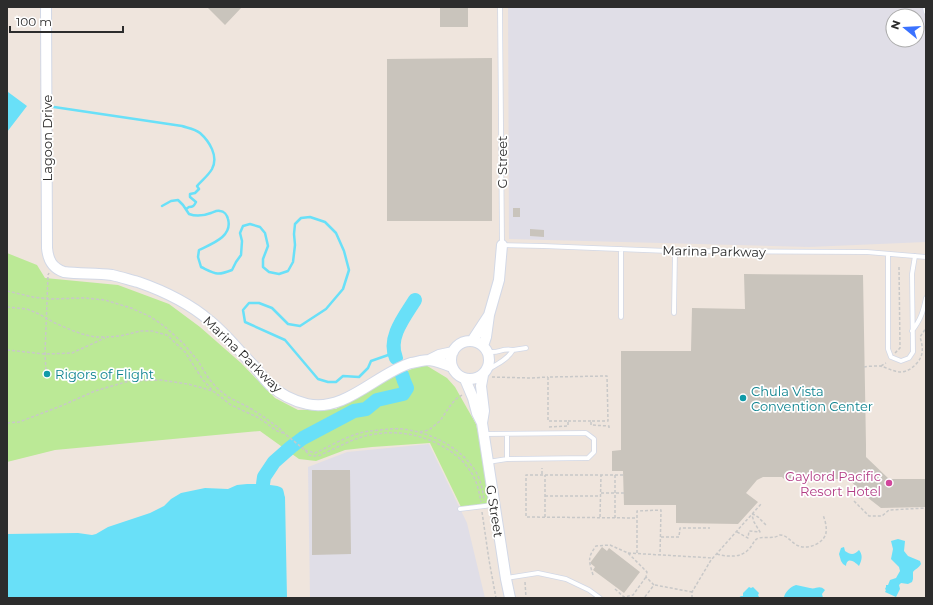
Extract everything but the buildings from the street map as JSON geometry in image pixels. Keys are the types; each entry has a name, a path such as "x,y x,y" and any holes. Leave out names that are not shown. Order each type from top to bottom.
{"street":[{"name":"Lagoon Drive","path":"46,7 47,248 48,256 54,267"},
{"name":"G Street","path":"485,349 489,315 499,280 502,245"},
{"name":"Marina Parkway","path":"54,267 64,272 101,274 126,278 154,287 180,300 209,320 226,336 270,385 288,397 308,404 328,405 347,399 379,378 405,365 429,360 439,355 453,352"},
{"name":"G Street","path":"472,341 489,315"},
{"path":"466,341 478,342 485,349 489,357 489,364 486,374 477,378 465,379 454,371 451,359 455,348 460,344 466,341"},
{"name":"Marina Parkway","path":"429,360 452,367"},
{"name":"G Street","path":"486,374 481,386 484,411 482,423 483,434 488,462 487,506 510,598"},
{"name":"G Street","path":"465,379 482,423"}],"lane":[{"name":"G Street","path":"500,7 502,245"},
{"path":"925,7 926,12"},
{"name":"Marina Parkway","path":"502,245 675,251 867,252 926,257"},
{"path":"621,249 621,317"},
{"path":"674,313 675,251"},
{"path":"888,254 888,349 891,357 900,361 909,358 913,352 912,274 916,256"},
{"path":"912,331 920,321 924,311 926,298"},
{"path":"485,349 493,353 507,348 513,350 526,348"},
{"path":"486,374 494,366 510,355 513,350"},
{"path":"483,434 586,433 594,439 594,452 588,458 507,459 488,462"},
{"path":"507,434 507,459"},
{"path":"460,509 487,506"},
{"path":"506,579 538,573 566,578 589,590 600,598"}],"path":[{"path":"46,370 45,354 48,275 54,267"},
{"path":"893,355 900,348 899,267"},
{"path":"7,291 48,299 85,298 105,300 132,308 151,318 164,326 183,343 217,388 228,397 264,417 279,428 309,455 318,456 354,439 379,433 401,433 432,441 448,450 467,466 487,506"},
{"path":"7,307 27,309 47,317 55,323 71,330 95,336 120,336 141,331 152,331 167,335 185,352 203,380 213,391 231,405 259,418 285,434"},
{"path":"7,350 45,354 72,353 107,337"},
{"path":"881,366 886,363"},
{"path":"486,374 530,378 548,377 607,376 608,421 548,421 548,377"},
{"path":"7,423 18,422 62,406 95,391 129,381 161,380 188,384 213,391"},
{"path":"418,432 428,430 440,421 456,399 466,393"},
{"path":"549,427 568,426 568,421"},
{"path":"591,421 591,425 609,426 609,430"},
{"path":"305,450 314,453 357,434 371,431 401,429 430,436 452,448 468,460 480,480 487,506 489,560 496,598"},
{"path":"542,468 542,475"},
{"path":"623,475 526,475 526,517 637,518"},
{"path":"545,475 545,517"},
{"path":"600,517 602,475"},
{"path":"615,475 615,518"},
{"path":"601,493 624,494"},
{"path":"545,496 601,496"},
{"path":"854,500 869,516 882,516 889,510 926,508"},
{"path":"692,598 692,592 713,558 761,504"},
{"path":"637,553 637,511 661,510 660,555"},
{"path":"753,514 766,525"},
{"path":"737,532 748,538 749,531 760,532 754,522 753,514"},
{"path":"717,554 724,556 740,555 749,549 757,538 776,537 781,535 799,546 807,548 821,541 826,534 823,515"},
{"path":"661,537 679,537 680,528 710,528"},
{"path":"593,575 589,560 590,554 596,546 610,545 628,553 647,572 646,577 633,595 624,597 615,588"},
{"path":"628,553 713,558"},
{"path":"646,577 654,585 692,592"},
{"path":"525,582 526,598"},
{"path":"644,598 654,585"}],"shaded area":[{"path":"508,7 926,7 926,242 809,247 509,239"},
{"path":"429,444 467,523 485,598 310,598 308,467 347,452"}],"green space":[{"path":"7,253 37,265 45,278 118,285 169,304 200,327 241,363 275,398 298,410 336,409 378,383 424,364 447,378 455,387 476,424 486,468 491,501 488,505 461,507 430,443 345,450 316,461 299,459 260,431 55,450 7,462"}],"water":[{"path":"7,90 27,106 7,132"},
{"path":"265,484 282,488 283,490 285,497 287,598 7,598 7,534 78,533 92,535 108,527 150,513 164,506 171,499 181,493 205,488 228,489 237,485"},
{"path":"898,539 905,541 904,551 908,556 920,561 921,564 913,572 912,582 908,584 901,583 899,585 900,589 896,597 885,592 885,589 890,580 896,578 900,571 899,567 891,559 893,549 891,541"},
{"path":"844,547 845,551 851,554 856,553 859,550 862,558 859,566 851,561 848,561 846,566 843,564 839,554 841,548"},
{"path":"796,585 812,588 823,588 825,590 822,594 823,598 784,598 788,590"},
{"path":"749,587 753,587 759,593 759,597 738,598 743,596 743,593"}],"waterway":[{"path":"54,107 182,126 200,133 210,144 214,154 214,164 209,174 197,186 199,189 195,193 190,194 190,197 196,202 195,204 186,209"},
{"path":"162,206 171,201 178,200 189,214 192,215 197,216 221,211 227,216 229,225 227,231 220,239 199,250 198,257 201,267 220,274 232,270 241,255 242,241 240,233 243,226 250,224 260,227 265,233 268,246 263,259 263,267 269,272 279,274 288,271 293,262 295,224 301,218 310,217 325,222 336,233 344,251 349,270 343,289 326,309 300,326 288,324 272,308 259,303 249,303 243,310 245,322 285,340 318,379 328,382 336,382 343,376 359,377 368,368 371,361 394,353"},
{"path":"396,358 394,350 395,335 402,320 415,300"},
{"path":"263,484 264,477 274,462 303,438 354,411 366,409 377,400 403,394 407,388 402,375"}],"place":[{"name":"Rigors of Flight","path":"47,374"},
{"name":"Chula Vista Convention Center","path":"743,398"},
{"name":"Gaylord Pacific Resort Hotel","path":"889,483"}]}
